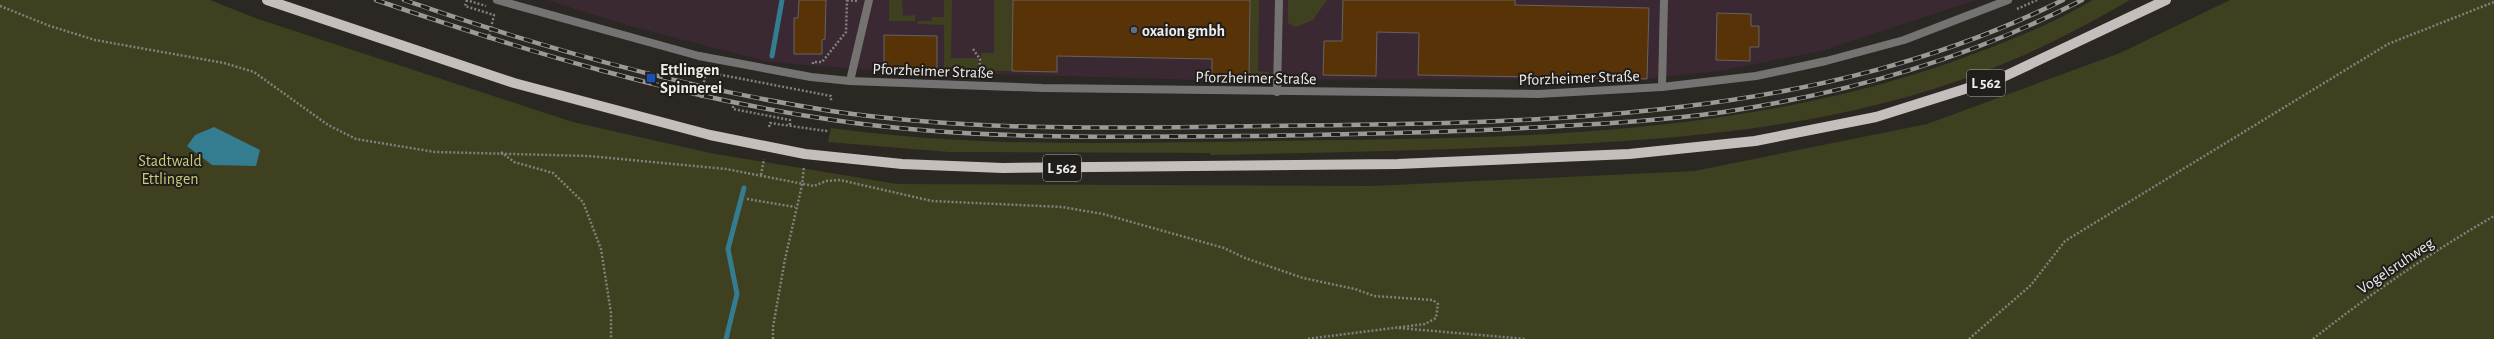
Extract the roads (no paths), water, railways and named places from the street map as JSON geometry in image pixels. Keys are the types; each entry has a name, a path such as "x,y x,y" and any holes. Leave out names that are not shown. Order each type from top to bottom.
{"main road":[{"name":"L 562","path":"267,0 514,83 710,135 805,154 902,164 1003,168 1398,164 1628,154 1755,141 1876,117 2003,77 2166,0"}],"street":[{"name":"Pforzheimer Straße","path":"497,0 699,56 811,77 850,81 980,87 1277,92 1538,94 1662,87 1756,76 1826,62 1904,40 2008,0"},
{"name":"Pforzheimer Straße","path":"850,81 869,0"},
{"path":"1277,92 1279,0"},
{"name":"Pforzheimer Straße","path":"1662,87 1664,0"}],"water":[{"path":"214,127 260,150 256,166 212,165 187,146 195,135"}],"waterway":[{"path":"772,56 782,0"},
{"path":"726,339 737,294 728,249 744,188"}],"railway":[{"path":"376,0 545,54 717,99 833,120 884,126 986,134 1089,137 1407,133 1615,123 1724,112 1816,95 1908,71 1997,39 2040,21 2082,0"},
{"path":"404,0 508,34 615,65 670,79 778,102 885,118 993,126 1101,128 1365,125 1468,122 1570,117 1672,108 1773,93 1872,71 1969,41 2063,0"}],"place":[{"name":"oxaion gmbh","path":"1134,30"},
{"name":"Ettlingen Spinnerei","path":"651,78"}],"park label":[{"name":"Stadtwald Ettlingen","path":"170,169"}]}
